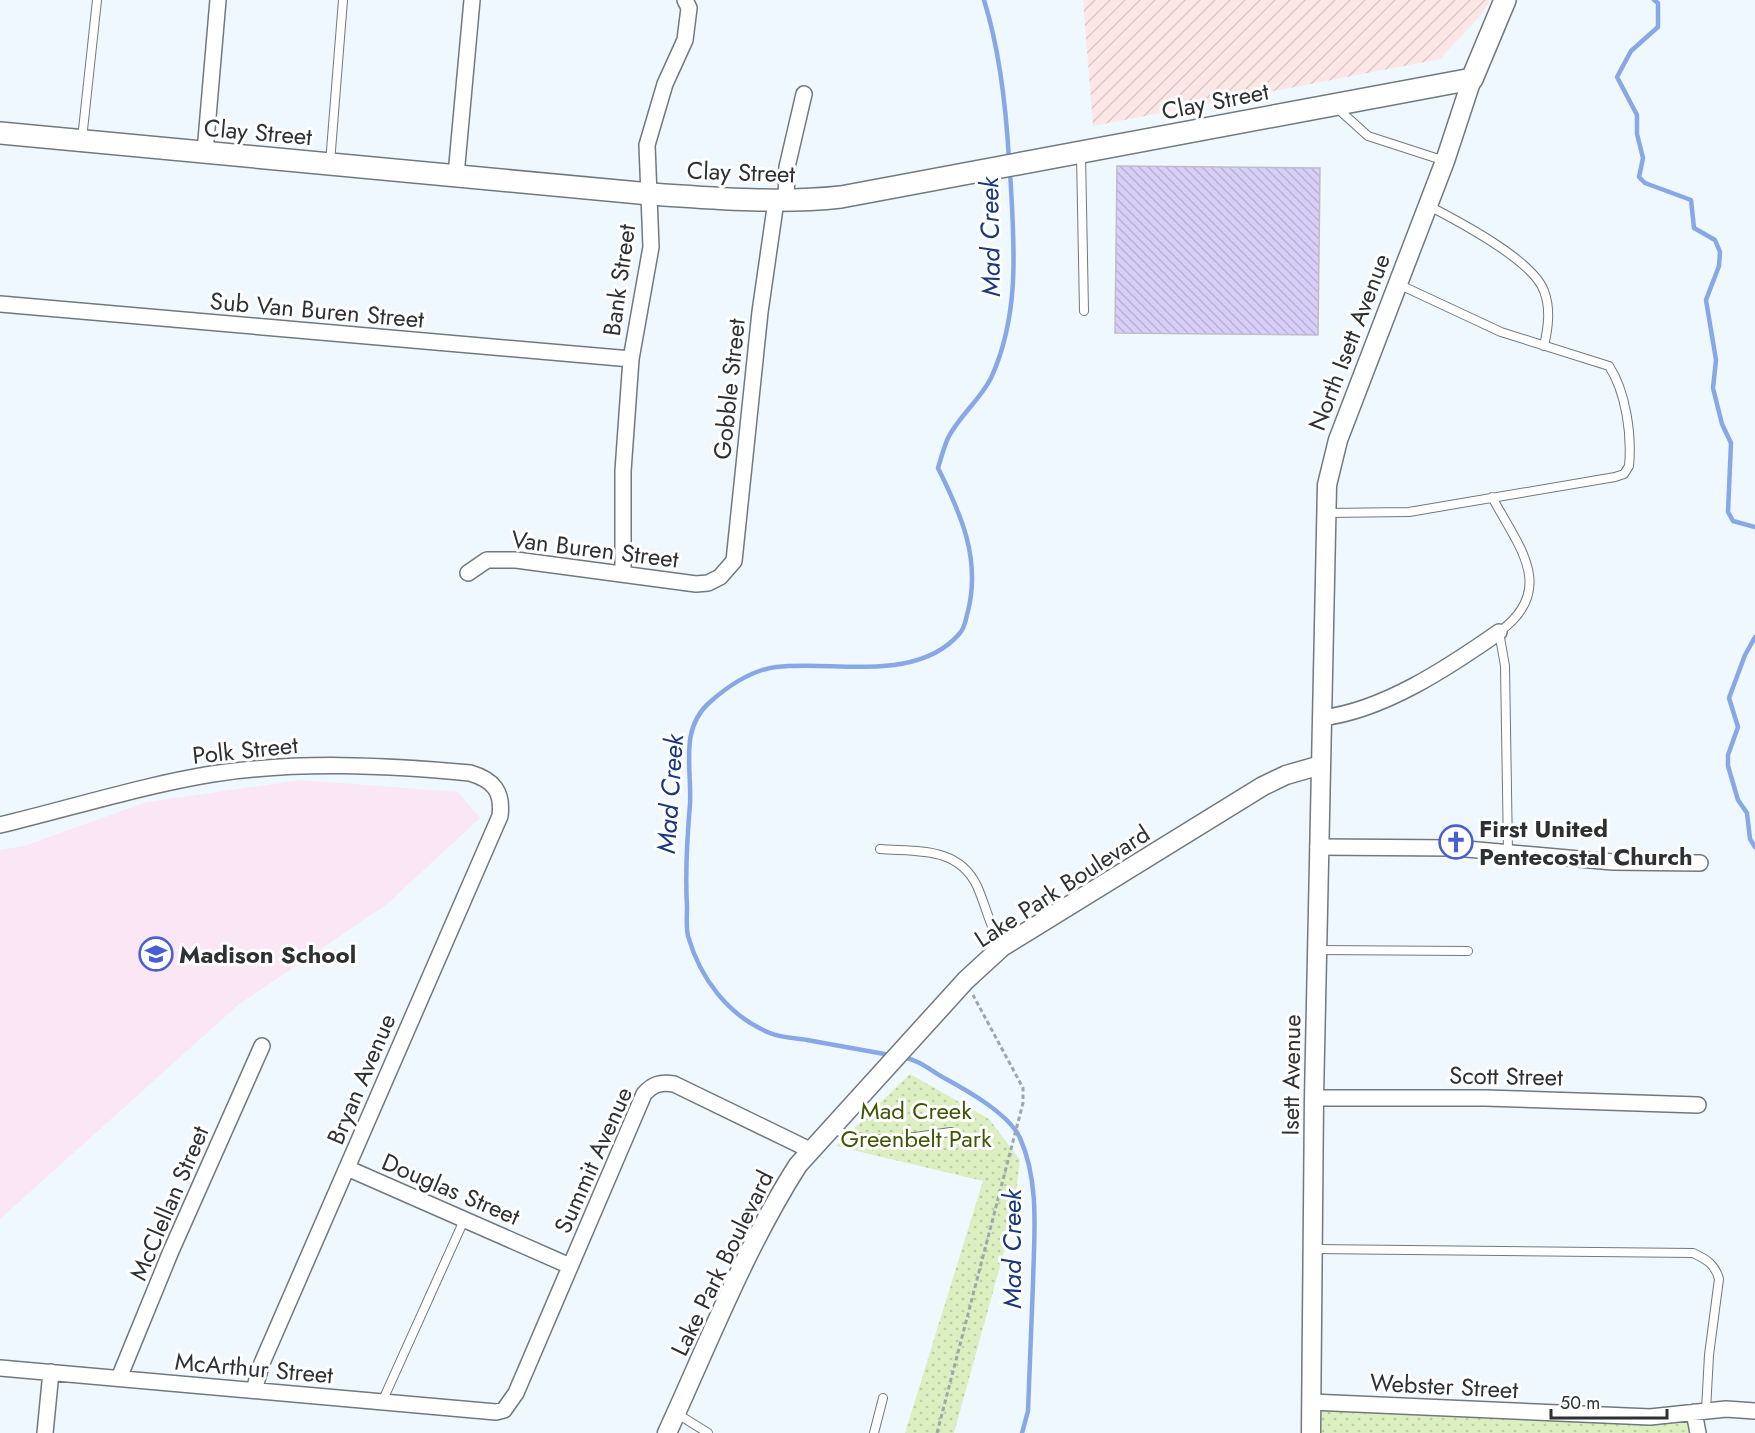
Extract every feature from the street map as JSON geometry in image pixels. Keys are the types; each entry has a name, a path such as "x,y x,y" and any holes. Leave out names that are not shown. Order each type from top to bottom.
{"main road":[{"name":"North Isett Avenue","path":"1472,79 1505,0"},
{"name":"Clay Street","path":"0,134 650,194 781,201 841,197 1472,79"}],"street":[{"path":"205,152 218,0"},
{"path":"456,175 472,0"},
{"name":"Bank Street","path":"623,574 623,471 631,359 651,247 647,145 665,84 685,40 689,16 685,0"},
{"name":"North Isett Avenue","path":"1322,718 1325,513 1331,466 1338,440 1445,161 1472,79"},
{"name":"Gobble Street","path":"720,577 734,561 759,312 804,94"},
{"name":"Sub Van Buren Street","path":"0,304 631,359"},
{"name":"Van Buren Street","path":"468,573 487,560 498,559 696,584 708,583 720,577"},
{"path":"1322,718 1346,716 1371,707 1434,674 1499,632"},
{"name":"Isett Avenue","path":"1311,1433 1314,1098 1322,718"},
{"name":"Lake Park Boulevard","path":"666,1433 780,1194 829,1127 966,980 1002,947 1263,786 1286,775 1321,765"},
{"name":"Polk Street","path":"0,825 172,782 262,768 396,766 470,773 485,777 496,786"},
{"name":"Bryan Avenue","path":"254,1390 262,1363 500,816 502,802 496,786"},
{"path":"1318,847 1455,848 1613,862 1700,862"},
{"name":"McClellan Street","path":"119,1377 171,1251 262,1046"},
{"name":"Summit Avenue","path":"504,1410 516,1393 644,1094 652,1086 663,1082 674,1084 810,1150"},
{"name":"Scott Street","path":"1314,1098 1485,1098 1698,1105"},
{"name":"Douglas Street","path":"347,1168 570,1266"},
{"name":"McArthur Street","path":"0,1368 496,1412 504,1410"},
{"path":"45,1433 51,1372"},
{"name":"Webster Street","path":"1311,1402 1650,1417 1700,1411 1755,1411"},
{"path":"1698,1433 1700,1411"}],"lane":[{"path":"81,141 97,0"},
{"path":"330,164 343,0"},
{"path":"1334,105 1368,136 1445,161"},
{"path":"1081,152 1084,311"},
{"path":"1428,205 1465,224 1509,254 1536,277 1544,289 1549,317 1544,346"},
{"path":"1325,513 1410,512 1616,477 1624,474 1629,466 1621,391 1618,379 1609,366 1592,358 1502,332 1398,284"},
{"path":"1492,497 1524,559 1531,591 1520,614 1499,632 1505,666 1508,852"},
{"path":"880,849 944,855 960,862 977,887 987,918 1002,947"},
{"path":"1317,950 1468,951"},
{"path":"829,1127 855,1139 874,1140 951,1132"},
{"path":"382,1402 465,1218"},
{"path":"1312,1249 1693,1253 1709,1260 1719,1279 1700,1411"},
{"path":"874,1433 883,1398"},
{"path":"676,1413 708,1433"}],"path":[{"path":"937,1433 1023,1103 1023,1088 966,980"}],"shaded area":[{"path":"1083,0 1490,0 1482,14 1440,59 1093,126"},
{"name":"Madison School","path":"301,780 458,792 480,818 387,904 238,1005 0,1219 0,850 24,846 147,802"}],"green space":[{"name":"Mad Creek Greenbelt Park","path":"910,1074 989,1119 1020,1160 1012,1223 954,1433 905,1433 983,1181 836,1146"},
{"path":"1311,1402 1694,1412 1693,1433 1308,1433"}],"building":[{"path":"1117,166 1320,168 1318,335 1115,333"}],"waterway":[{"name":"Mad Creek","path":"984,0 990,19 1001,79 1009,160"},
{"path":"1654,0 1658,3 1658,27 1631,51 1617,77 1637,115 1637,134 1643,158 1639,177 1645,183 1691,200 1694,228 1715,240 1720,252 1719,266 1706,300 1716,360 1713,388 1722,424 1731,443 1728,512 1733,521 1755,527"},
{"name":"Mad Creek","path":"890,1055 770,1033 741,1017 708,981 693,952 687,929 689,750 694,724 700,713 710,702 749,675 776,667 898,664 921,659 942,649 962,631 971,592 970,555 961,520 938,468 953,430 991,378 1001,353 1007,328 1013,276 1010,171"},
{"path":"1755,637 1745,655 1729,698 1738,727 1728,755 1728,766 1738,800 1747,813 1750,839 1755,847"},
{"name":"Mad Creek","path":"902,1057 925,1066 998,1112 1015,1129 1026,1155 1031,1173 1035,1228 1028,1411 1022,1433"}],"place":[{"name":"First United Pentecostal Church","path":"1456,842"},
{"name":"Madison School","path":"156,954"}]}
